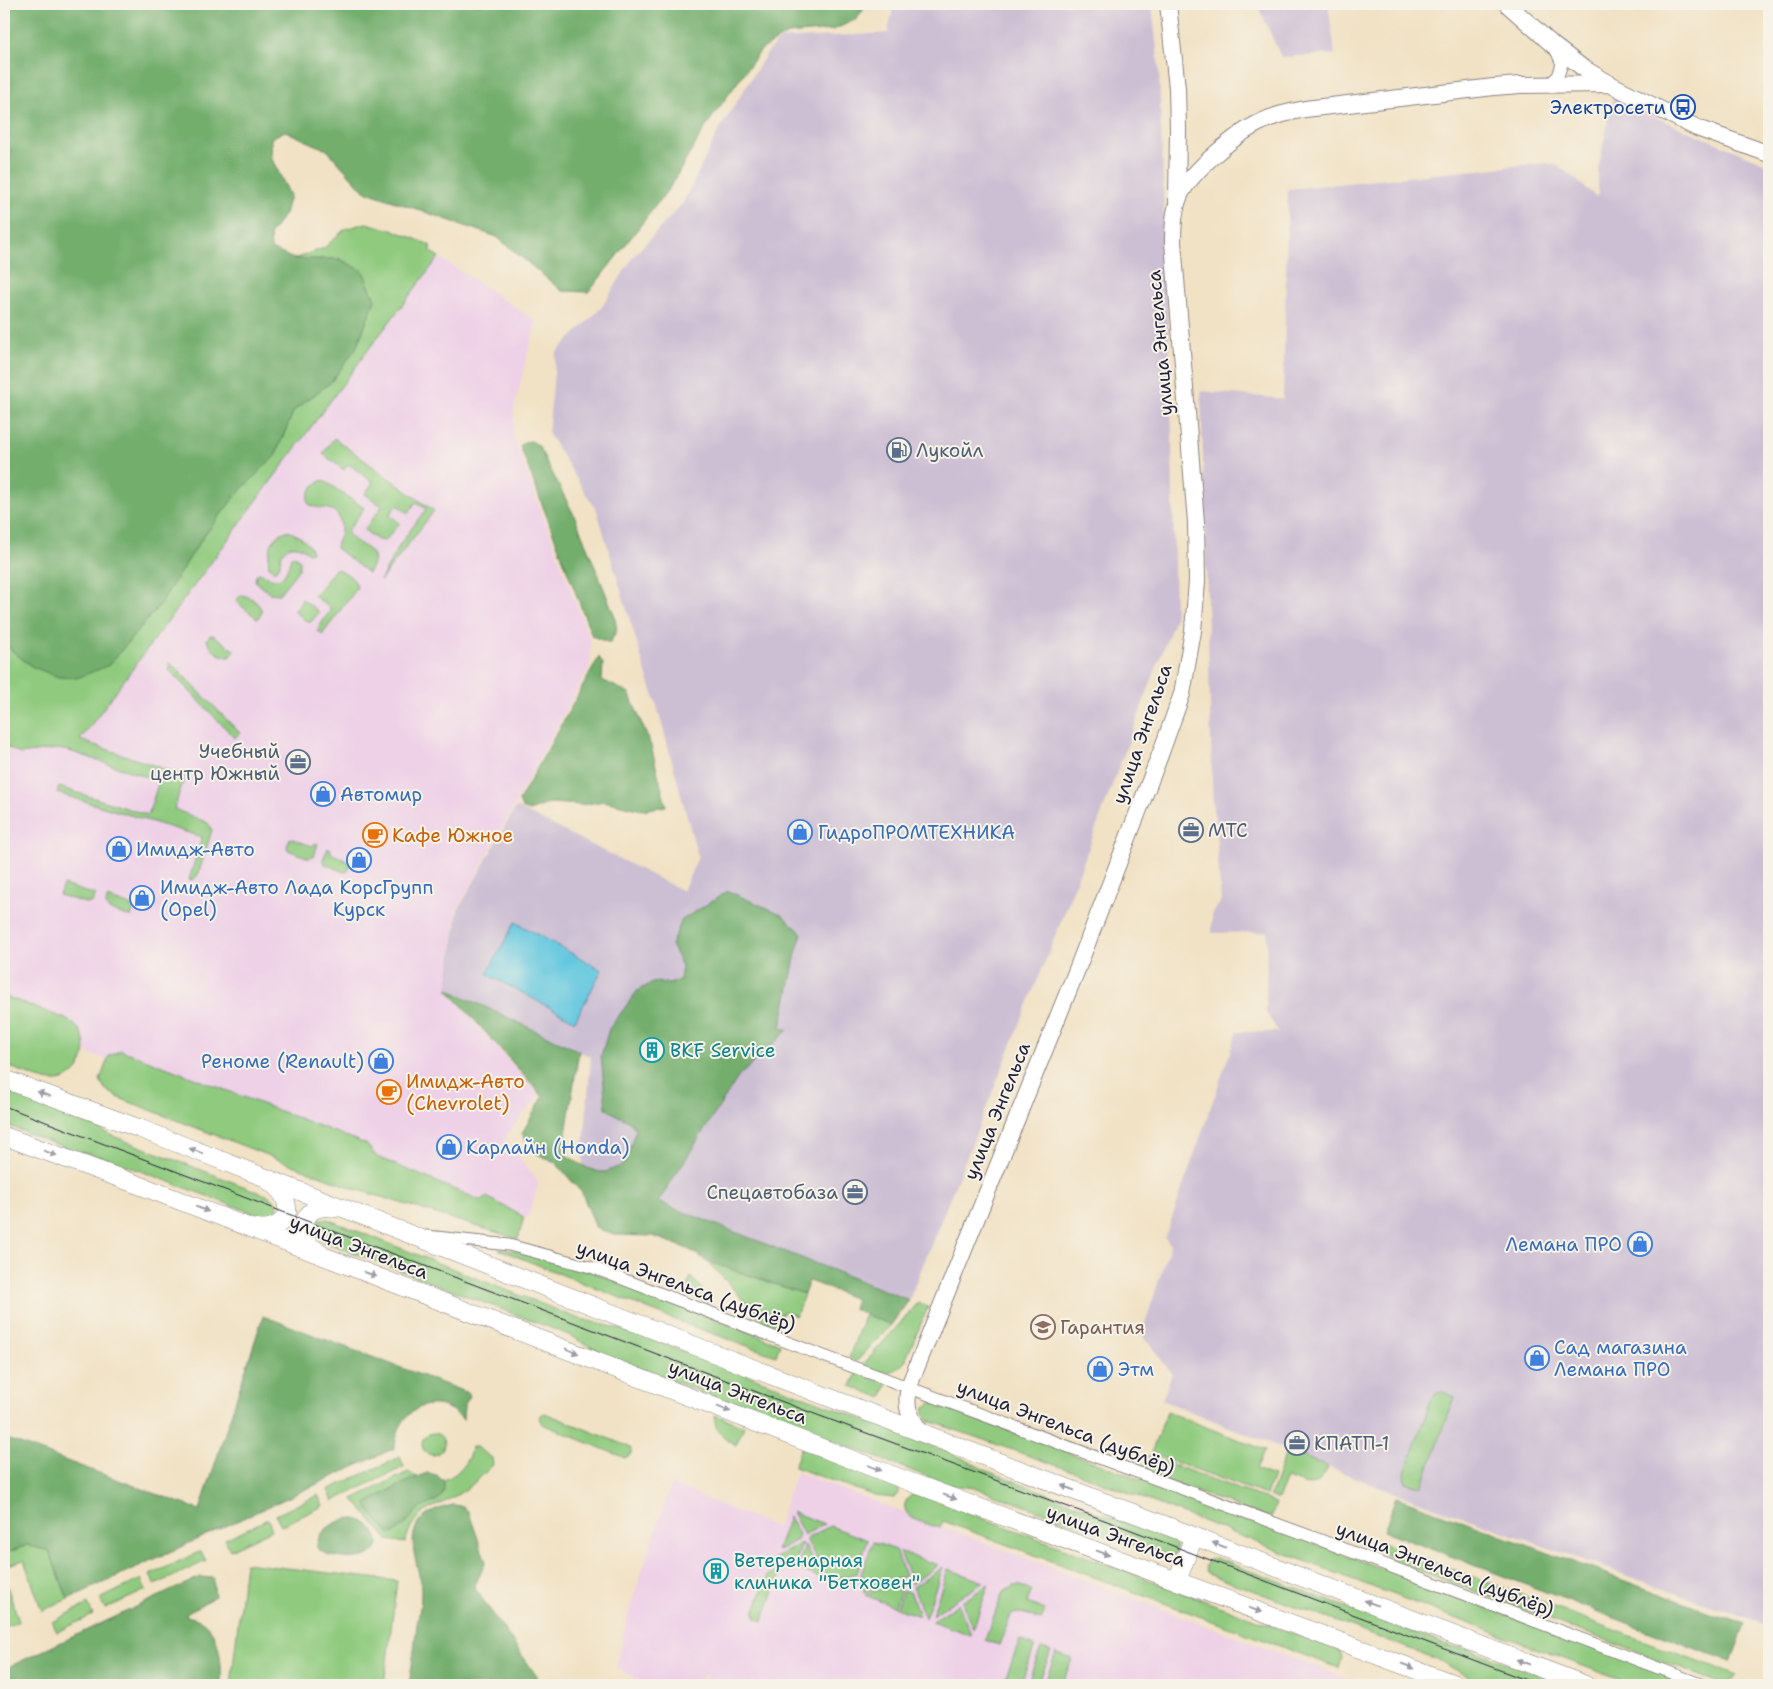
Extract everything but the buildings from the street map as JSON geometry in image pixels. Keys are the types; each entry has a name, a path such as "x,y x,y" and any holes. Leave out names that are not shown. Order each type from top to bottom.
{"main road":[{"name":"улица Энгельса","path":"4,1079 141,1129 753,1369 1585,1685"},
{"name":"улица Энгельса","path":"4,1136 241,1224 905,1480 1457,1685"},
{"path":"241,1224 257,1228 272,1228 279,1224 285,1216 286,1199 280,1190 256,1174"},
{"path":"336,1261 308,1244 303,1236 305,1220 308,1214 315,1209 325,1207 356,1213"},
{"path":"1177,1581 1194,1536"}],"street":[{"path":"1168,4 1177,88 1177,206"},
{"path":"1507,4 1554,46 1583,68 1610,84 1697,128 1769,154"},
{"path":"1548,85 1558,76 1562,64 1554,46"},
{"name":"улица Энгельса","path":"921,1432 907,1409 908,1386 1085,951 1182,694 1193,632 1197,581 1196,522 1173,242 1177,206 1185,187 1213,157 1235,138 1261,122 1280,114 1305,108 1520,85 1610,84"},
{"name":"улица Энгельса (дублёр)","path":"408,1234 509,1245 594,1268 1703,1685"}],"shaded area":[{"path":"894,4 1152,4 1159,70 1172,435 1175,618 1062,919 909,1300 581,1183 591,1057 447,989 458,910 516,807 683,891 698,857 657,706 597,511 548,433 556,353 602,307 633,257 683,203 719,130 769,50 781,39 888,33"},
{"path":"1257,4 1328,4 1335,54 1281,57"},
{"path":"1613,97 1666,122 1769,165 1769,1614 1765,1625 1376,1486 1162,1400 1172,1374 1142,1334 1170,1245 1165,1238 1237,1032 1279,1032 1266,1013 1267,932 1212,933 1212,915 1221,901 1213,811 1201,391 1283,399 1288,189 1546,163 1559,166 1598,198 1598,170"},
{"path":"439,257 536,321 514,408 513,436 591,643 589,668 457,910 447,991 539,1095 504,1138 539,1182 528,1218 487,1199 481,1204 4,1021 4,748 16,750 80,740 368,350"},
{"path":"796,1472 1364,1685 715,1685 705,1675 692,1685 645,1685 616,1667 628,1614 671,1484 777,1528"}],"green space":[{"path":"4,4 867,4 857,19 833,30 787,34 761,50 708,123 670,187 589,292 562,291 497,237 364,191 327,150 285,131 271,138 272,159 290,195 285,214 270,234 271,249 294,259 340,259 363,271 375,300 356,348 331,382 294,410 275,456 236,495 201,540 160,604 109,665 77,678 58,677 31,666 4,644 4,208 11,150 4,132"},
{"path":"4,132 11,150 4,208"},
{"path":"366,223 396,231 430,245 431,252 439,257 368,350 80,740 185,776 174,809 208,823 212,830 198,875 194,879 189,880 202,837 57,793 59,787 148,815 159,781 69,751 57,749 20,754 4,745 4,644 31,666 109,665 160,604 201,540 236,495 275,456 294,410 331,382 356,348 375,300 340,259 294,259 324,248 345,229"},
{"path":"334,438 434,511 380,581 401,543 426,509 416,502 408,513 397,505 389,515 400,523 385,541 378,540 364,530 382,506 365,494 373,482 348,464 344,470 323,454"},
{"path":"531,441 538,445 575,517 614,614 617,630 610,643 592,636 520,446 524,442"},
{"path":"323,480 364,508 347,532 372,554 372,565 368,573 336,548 341,532 340,520 337,514 308,503 311,489"},
{"path":"287,531 302,538 309,545 312,552 308,553 302,548 295,546 287,548 281,556 280,566 274,571 269,567 271,545 277,536"},
{"path":"294,556 300,560 299,569 279,594 269,593 255,581 256,575 259,573 271,578 280,578 285,573 291,557"},
{"path":"335,569 348,575 357,586 322,635 318,631 319,627 331,609 314,596"},
{"path":"241,595 251,598 257,603 262,612 258,619 235,601"},
{"path":"302,599 319,612 311,622 306,621 295,611"},
{"path":"210,635 213,635 235,651 229,657 219,654 208,643 207,640"},
{"path":"599,657 603,664 602,680 629,693 651,746 666,806 642,810 604,801 581,805 551,803 529,811 522,808 519,801"},
{"path":"170,662 240,733 235,738 170,671"},
{"path":"290,838 312,846 315,843 318,844 314,855 309,858 288,850 287,846"},
{"path":"328,848 331,849 331,853 351,863 348,871 344,872 325,864 323,859"},
{"path":"63,885 96,895 92,903 85,903 59,895"},
{"path":"728,891 781,914 802,933 781,1027 788,1030 739,1076 658,1202 909,1300 891,1325 853,1309 856,1299 809,1281 804,1294 707,1261 688,1249 653,1236 614,1235 596,1228 582,1193 555,1162 531,1151 522,1133 543,1097 447,989 579,1051 563,1153 588,1168 605,1172 624,1165 636,1129 606,1108 601,1056 609,1029 638,990 657,981 669,984 680,980 682,966 671,945 682,920"},
{"path":"107,898 134,907 131,917 109,910 106,906"},
{"path":"4,996 66,1019 78,1029 83,1037 85,1046 84,1056 81,1064 68,1078 58,1081 45,1080 4,1064"},
{"path":"121,1050 366,1144 377,1157 482,1201 487,1197 524,1217 518,1239 355,1189 119,1098 105,1089 100,1080 109,1056"},
{"path":"4,1089 78,1118 113,1136 269,1196 278,1206 278,1210 269,1217 263,1217 106,1158 68,1149 4,1124"},
{"path":"320,1219 327,1219 577,1318 617,1328 704,1358 958,1456 985,1470 1173,1541 1177,1547 1176,1552 1174,1556 1166,1557 976,1488 950,1485 611,1358 569,1335 320,1240 314,1234 315,1225"},
{"path":"498,1249 523,1251 579,1267 780,1344 776,1356 683,1323"},
{"path":"707,1261 804,1294 796,1316 783,1311 776,1329 765,1323"},
{"path":"691,1277 700,1286 710,1305 687,1295 685,1292"},
{"path":"918,1303 928,1307 905,1361 896,1370 885,1372 862,1366"},
{"path":"865,1314 891,1325 856,1362 849,1357"},
{"path":"263,1316 468,1393 470,1396 464,1406 463,1420 452,1411 441,1406 430,1405 419,1408 410,1414 403,1423 397,1434 395,1448 68,1599 49,1551 27,1545 4,1554 4,1438 200,1510"},
{"path":"858,1371 888,1382 882,1398 851,1386"},
{"path":"1442,1392 1455,1397 1422,1487 1406,1482 1405,1473 1431,1400 1437,1393"},
{"path":"932,1402 1696,1685 1634,1685 1367,1585 1075,1472 930,1421 925,1415 924,1408"},
{"path":"1167,1412 1265,1450 1256,1469 1273,1476 1266,1495 1151,1453"},
{"path":"545,1413 627,1446 631,1449 631,1454 625,1458 542,1424 539,1418"},
{"path":"715,1415 744,1426 736,1445 718,1429"},
{"path":"433,1433 441,1436 444,1444 441,1452 433,1455 425,1452 422,1444 425,1436"},
{"path":"472,1447 476,1447 492,1458 493,1465 465,1490 420,1515 409,1531 405,1543 388,1540 353,1499 408,1472 418,1478 429,1480 438,1481 448,1478 456,1474 463,1467"},
{"path":"801,1448 897,1485 899,1492 894,1498 875,1496 794,1467"},
{"path":"1287,1450 1328,1467 1316,1484 1307,1485 1287,1478 1278,1499 1270,1496"},
{"path":"1149,1456 1276,1503 1271,1519 1142,1472"},
{"path":"400,1457 404,1467 333,1501 328,1490"},
{"path":"427,1473 437,1475 444,1482 441,1497 420,1508 399,1530 391,1534 389,1533 370,1512 367,1506 368,1502"},
{"path":"318,1495 323,1506 281,1526 276,1515"},
{"path":"912,1495 921,1495 1337,1650 1341,1653 1342,1659 1339,1668 943,1521 940,1528 912,1518 905,1509 905,1504"},
{"path":"1396,1497 1745,1625 1731,1662 1384,1531"},
{"path":"453,1505 463,1506 469,1513 486,1562 474,1587 543,1685 409,1685 421,1597 421,1584 413,1542 414,1533 417,1525 428,1514"},
{"path":"792,1512 824,1524 804,1535"},
{"path":"789,1517 799,1534 797,1540 777,1551"},
{"path":"348,1518 363,1521 369,1525 378,1542 376,1550 369,1555 359,1558 348,1558 336,1557 317,1548 320,1537 327,1528"},
{"path":"268,1519 272,1530 230,1550 225,1539"},
{"path":"830,1526 868,1540 857,1573 828,1581 806,1539"},
{"path":"873,1542 896,1550 905,1576 864,1592 861,1574"},
{"path":"1380,1542 1738,1676 1729,1682 1717,1682 1394,1561 1383,1551"},
{"path":"801,1543 794,1567 774,1559"},
{"path":"27,1545 49,1551 68,1599 42,1611 24,1560 4,1566 4,1554"},
{"path":"805,1546 823,1579 797,1568"},
{"path":"201,1551 206,1561 155,1585 150,1575"},
{"path":"900,1552 938,1565 912,1584"},
{"path":"1216,1558 1446,1645 1472,1650 1567,1685 1488,1685 1470,1678 1437,1659 1211,1575 1206,1571 1205,1566 1210,1559"},
{"path":"245,1563 397,1581 384,1685 231,1685"},
{"path":"943,1567 925,1618 913,1587"},
{"path":"948,1569 984,1582 932,1615"},
{"path":"781,1571 763,1621 756,1618 754,1613 768,1575"},
{"path":"200,1577 213,1578 215,1596 185,1615 203,1622 214,1635 219,1651 221,1685 4,1685 4,1669"},
{"path":"141,1579 146,1590 105,1609 100,1599"},
{"path":"989,1584 973,1629 962,1602"},
{"path":"891,1585 901,1589 895,1607 865,1595"},
{"path":"7,1586 19,1621 4,1628 4,1587"},
{"path":"1014,1586 1021,1586 1032,1590 1027,1603 1045,1610 1041,1620 1026,1614 1018,1613 1011,1615 999,1645 985,1640 1003,1592"},
{"path":"903,1590 911,1593 919,1616 897,1608"},
{"path":"88,1604 93,1615 57,1632 52,1622"},
{"path":"958,1604 971,1634 971,1635 932,1621"},
{"path":"1020,1640 1035,1646 1020,1685 1003,1685"},
{"path":"1041,1648 1051,1651 1038,1685 1027,1685"},
{"path":"1056,1653 1072,1659 1062,1685 1044,1685"}],"water":[{"path":"515,922 602,970 575,1021 487,974"}],"tram line":[{"path":"4,1106 820,1416 1126,1528 1539,1685"}],"place":[{"name":"Электросети","path":"1683,107"},
{"name":"Лукойл","path":"899,450"},
{"name":"Учебный центр Южный","path":"298,762"},
{"name":"Автомир","path":"323,794"},
{"name":"МТС","path":"1191,830"},
{"name":"ГидроПРОМТЕХНИКА","path":"800,832"},
{"name":"Кафе Южное","path":"375,835"},
{"name":"Имидж-Авто","path":"119,849"},
{"name":"Лада КорсГрупп Курск","path":"359,860"},
{"name":"Имидж-Авто (Opel)","path":"142,898"},
{"name":"BKF Service","path":"652,1050"},
{"name":"Реноме (Renault)","path":"381,1061"},
{"name":"Имидж-Авто (Chevrolet)","path":"389,1092"},
{"name":"Карлайн (Honda)","path":"449,1147"},
{"name":"Спецавтобаза","path":"855,1192"},
{"name":"Лемана ПРО","path":"1640,1244"},
{"name":"Гарантия","path":"1043,1327"},
{"name":"Сад магазина Лемана ПРО","path":"1537,1358"},
{"name":"Этм","path":"1100,1369"},
{"name":"КПАТП-1","path":"1297,1443"},
{"name":"Ветеренарная клиника \"Бетховен\"","path":"716,1571"}]}
